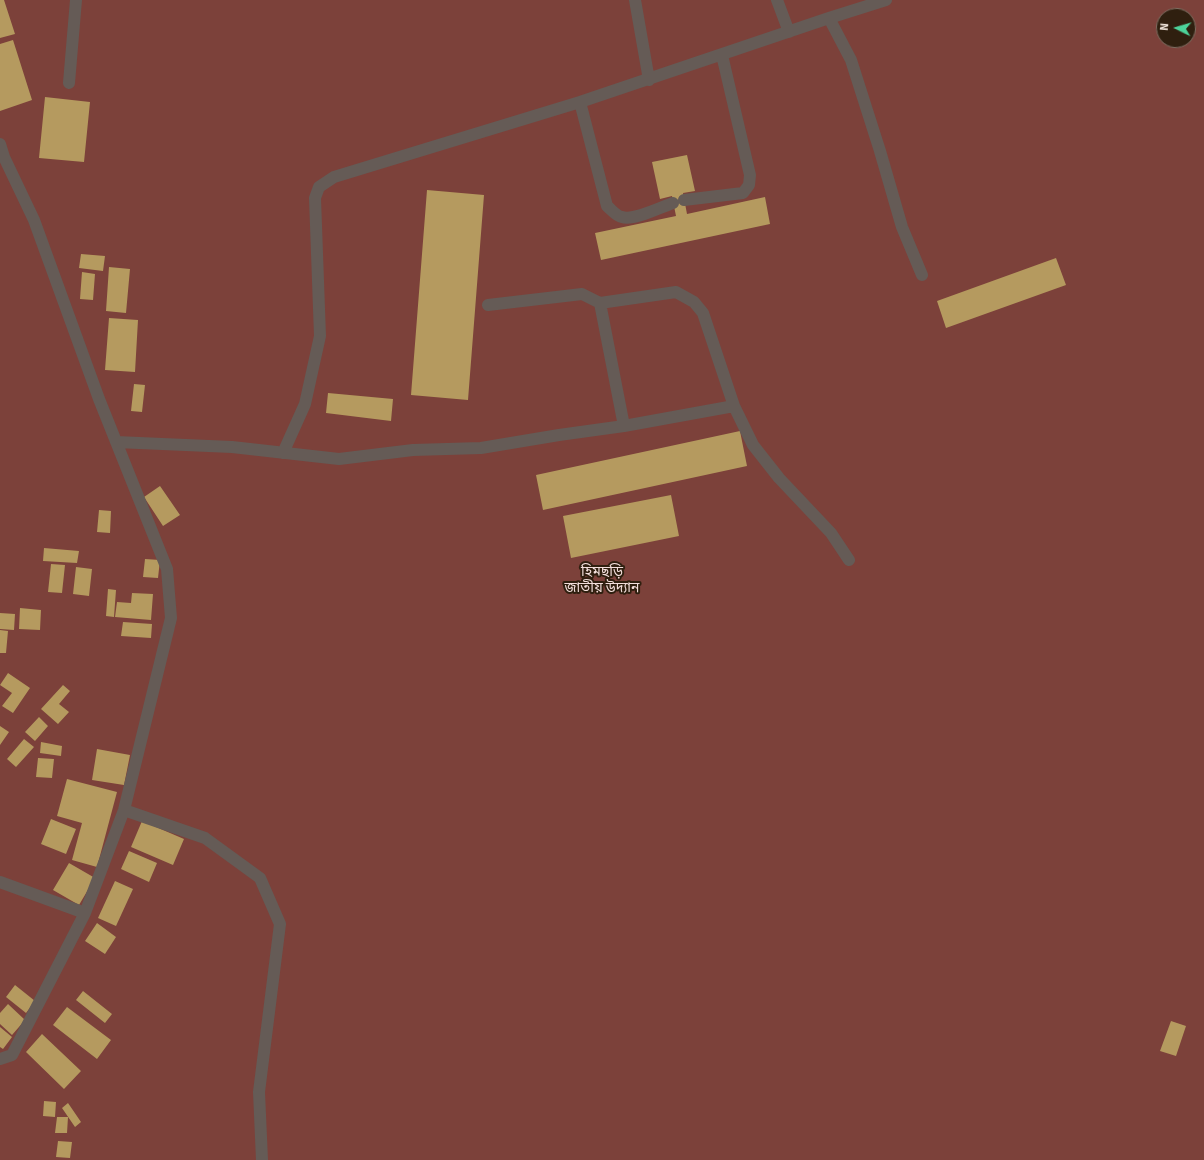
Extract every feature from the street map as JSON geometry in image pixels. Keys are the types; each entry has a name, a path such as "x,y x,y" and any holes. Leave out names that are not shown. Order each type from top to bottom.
{"street":[{"path":"69,83 76,0"},
{"path":"635,0 648,80"},
{"path":"777,0 788,32"},
{"path":"283,453 305,404 320,336 315,198 319,187 334,177 580,102 886,0"},
{"path":"830,18 851,60 902,227 922,275"},
{"path":"580,102 607,206 616,215 622,218 630,218 679,202 743,193 749,185 750,176 722,55"},
{"path":"0,144 4,157 34,220 116,442 167,569 171,618 124,810 85,913 12,1055 0,1059"},
{"path":"488,305 582,294 600,303 676,292 694,302 703,313 734,406 753,445 779,478 831,533 849,560"},
{"path":"600,303 624,426"},
{"path":"116,442 232,447 339,459 413,450 481,448 559,434 624,426 734,406"},
{"path":"124,810 204,838 211,842 260,878 280,924 259,1092 262,1160"},
{"path":"0,882 85,913"}],"green space":[{"name":"হিমছড়ি জাতীয় উদ্যান","path":"0,0 1204,0 1204,1160 0,1160"}],"building":[{"path":"0,0 4,0 15,34 0,38"},
{"path":"13,40 32,100 0,111 0,44"},
{"path":"45,97 90,102 84,162 39,158"},
{"path":"687,155 695,191 683,193 687,214 765,197 770,224 601,260 595,233 676,216 672,196 660,199 652,162"},
{"path":"427,190 484,195 468,400 411,395"},
{"path":"81,254 105,256 103,271 79,268"},
{"path":"1056,258 1066,285 946,328 937,301"},
{"path":"109,267 130,269 126,313 106,311"},
{"path":"82,272 95,274 93,300 80,299"},
{"path":"109,318 138,320 135,372 105,370"},
{"path":"134,384 145,385 142,412 131,411"},
{"path":"328,393 393,399 391,421 326,413"},
{"path":"740,431 747,466 543,510 536,475"},
{"path":"160,486 180,515 163,526 144,497"},
{"path":"671,495 679,536 571,558 563,516"},
{"path":"99,510 111,511 110,533 97,532"},
{"path":"44,548 79,551 77,563 43,561"},
{"path":"145,559 160,560 158,578 143,577"},
{"path":"51,564 65,565 62,593 48,592"},
{"path":"76,567 92,569 89,596 73,594"},
{"path":"108,589 116,590 114,617 106,616"},
{"path":"132,593 153,594 151,620 115,617 117,602 131,603"},
{"path":"20,608 41,610 40,630 19,629"},
{"path":"0,613 15,614 14,630 0,629"},
{"path":"123,622 152,624 151,638 121,636"},
{"path":"0,630 8,631 6,653 0,653"},
{"path":"8,673 30,688 13,713 2,706 12,693 0,685"},
{"path":"63,685 70,691 59,704 69,712 58,724 41,709"},
{"path":"39,717 48,726 35,741 25,732"},
{"path":"0,726 9,732 0,745"},
{"path":"24,739 34,747 16,767 7,759"},
{"path":"41,742 62,746 61,756 40,753"},
{"path":"97,749 130,755 124,785 92,780"},
{"path":"38,758 54,759 52,778 36,777"},
{"path":"67,779 117,792 97,867 72,860 82,823 57,816"},
{"path":"51,819 76,829 66,854 41,844"},
{"path":"142,821 184,839 173,865 131,847"},
{"path":"129,851 157,863 149,882 121,869"},
{"path":"69,863 95,878 79,905 53,890"},
{"path":"115,881 133,889 116,926 98,918"},
{"path":"97,923 116,937 105,954 85,941"},
{"path":"15,985 35,1001 26,1013 6,997"},
{"path":"83,991 112,1014 105,1023 76,1000"},
{"path":"8,1004 25,1020 12,1035 0,1024 0,1013"},
{"path":"67,1007 111,1040 97,1059 53,1025"},
{"path":"1171,1021 1186,1026 1176,1056 1160,1051"},
{"path":"0,1027 12,1037 3,1049 0,1047"},
{"path":"42,1034 81,1071 64,1089 26,1052"},
{"path":"44,1101 56,1102 55,1117 43,1116"},
{"path":"68,1103 81,1122 75,1127 62,1108"},
{"path":"57,1117 68,1117 67,1133 55,1133"},
{"path":"58,1141 72,1142 70,1158 56,1157"}]}
